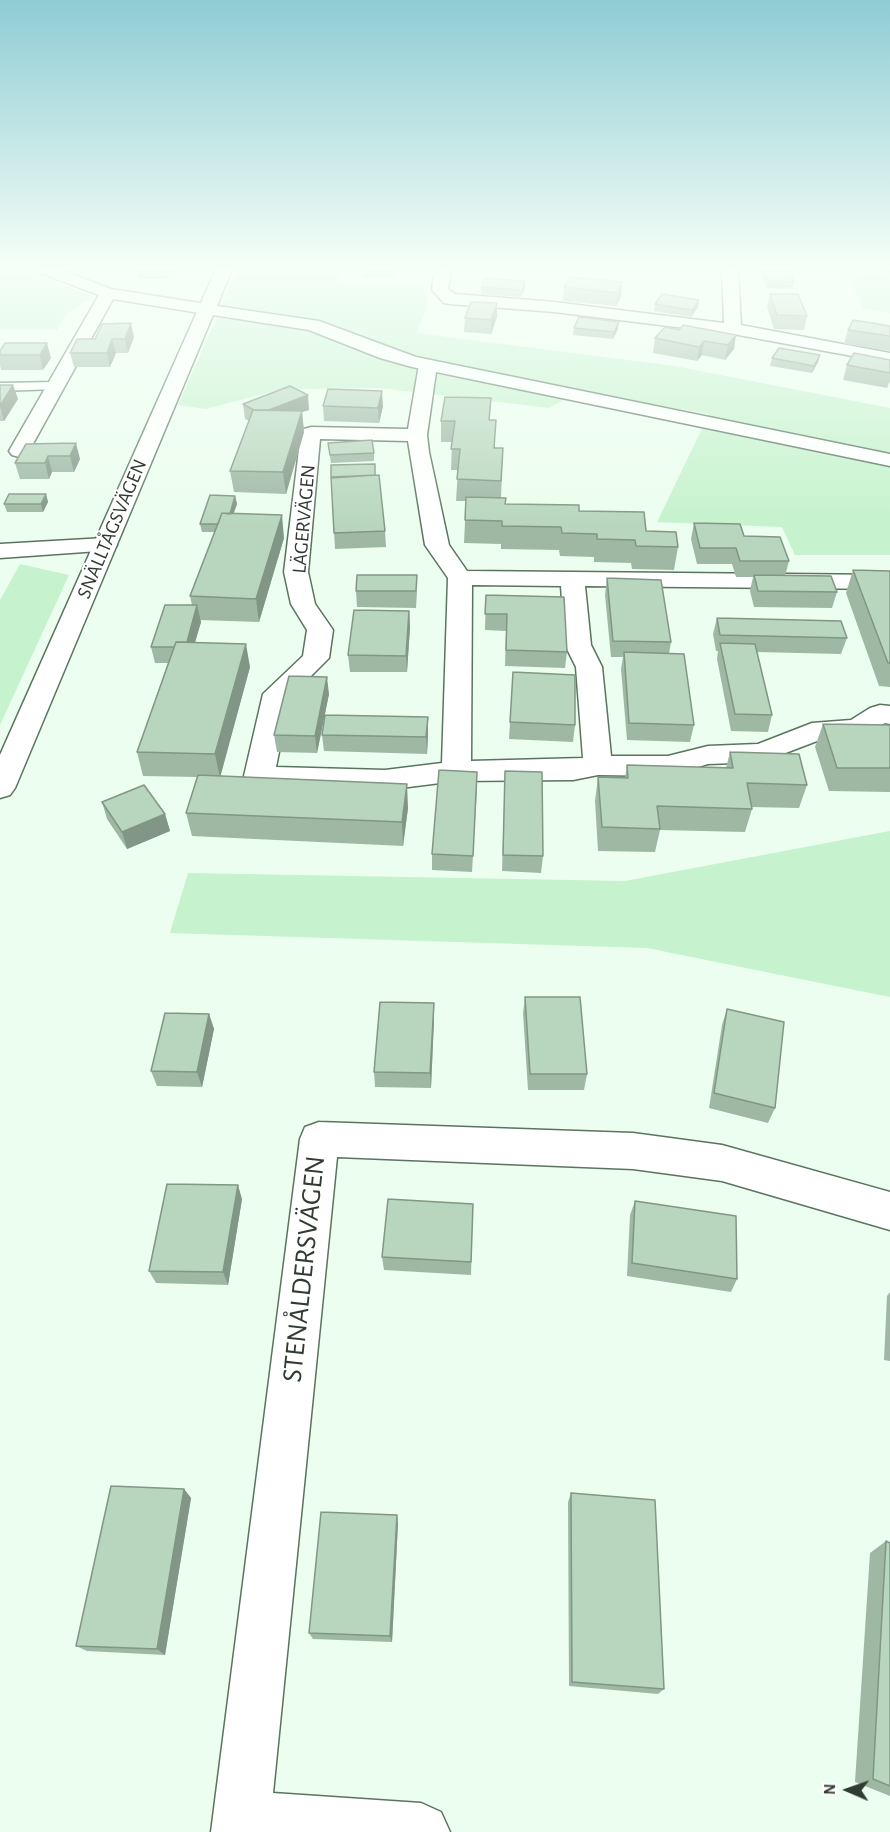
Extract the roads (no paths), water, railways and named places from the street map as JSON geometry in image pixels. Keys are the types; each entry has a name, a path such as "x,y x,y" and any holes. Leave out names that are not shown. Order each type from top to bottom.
{"street":[{"path":"19,451 72,354"},
{"name":"SNÄLLTÅGSVÄGEN","path":"0,788 187,354"},
{"path":"389,354 428,365 890,460"},
{"path":"871,354 890,358"},
{"path":"428,365 417,435 437,544 460,578 456,771"},
{"name":"LÄGERVÄGEN","path":"417,435 311,433 296,572 303,604 320,630 316,658 278,694 259,776 385,780 456,771 573,770 598,765 668,766 708,755 762,753 812,732 857,728 880,714 890,715"},
{"path":"0,551 105,545"},
{"path":"460,578 890,582"},
{"path":"572,579 578,645 589,667 598,765"},
{"name":"STENÅLDERSVÄGEN","path":"241,1826 319,1139 633,1151 722,1163 890,1211"},
{"path":"241,1826 421,1832"}],"lane":[{"path":"0,387 53,386"}]}
